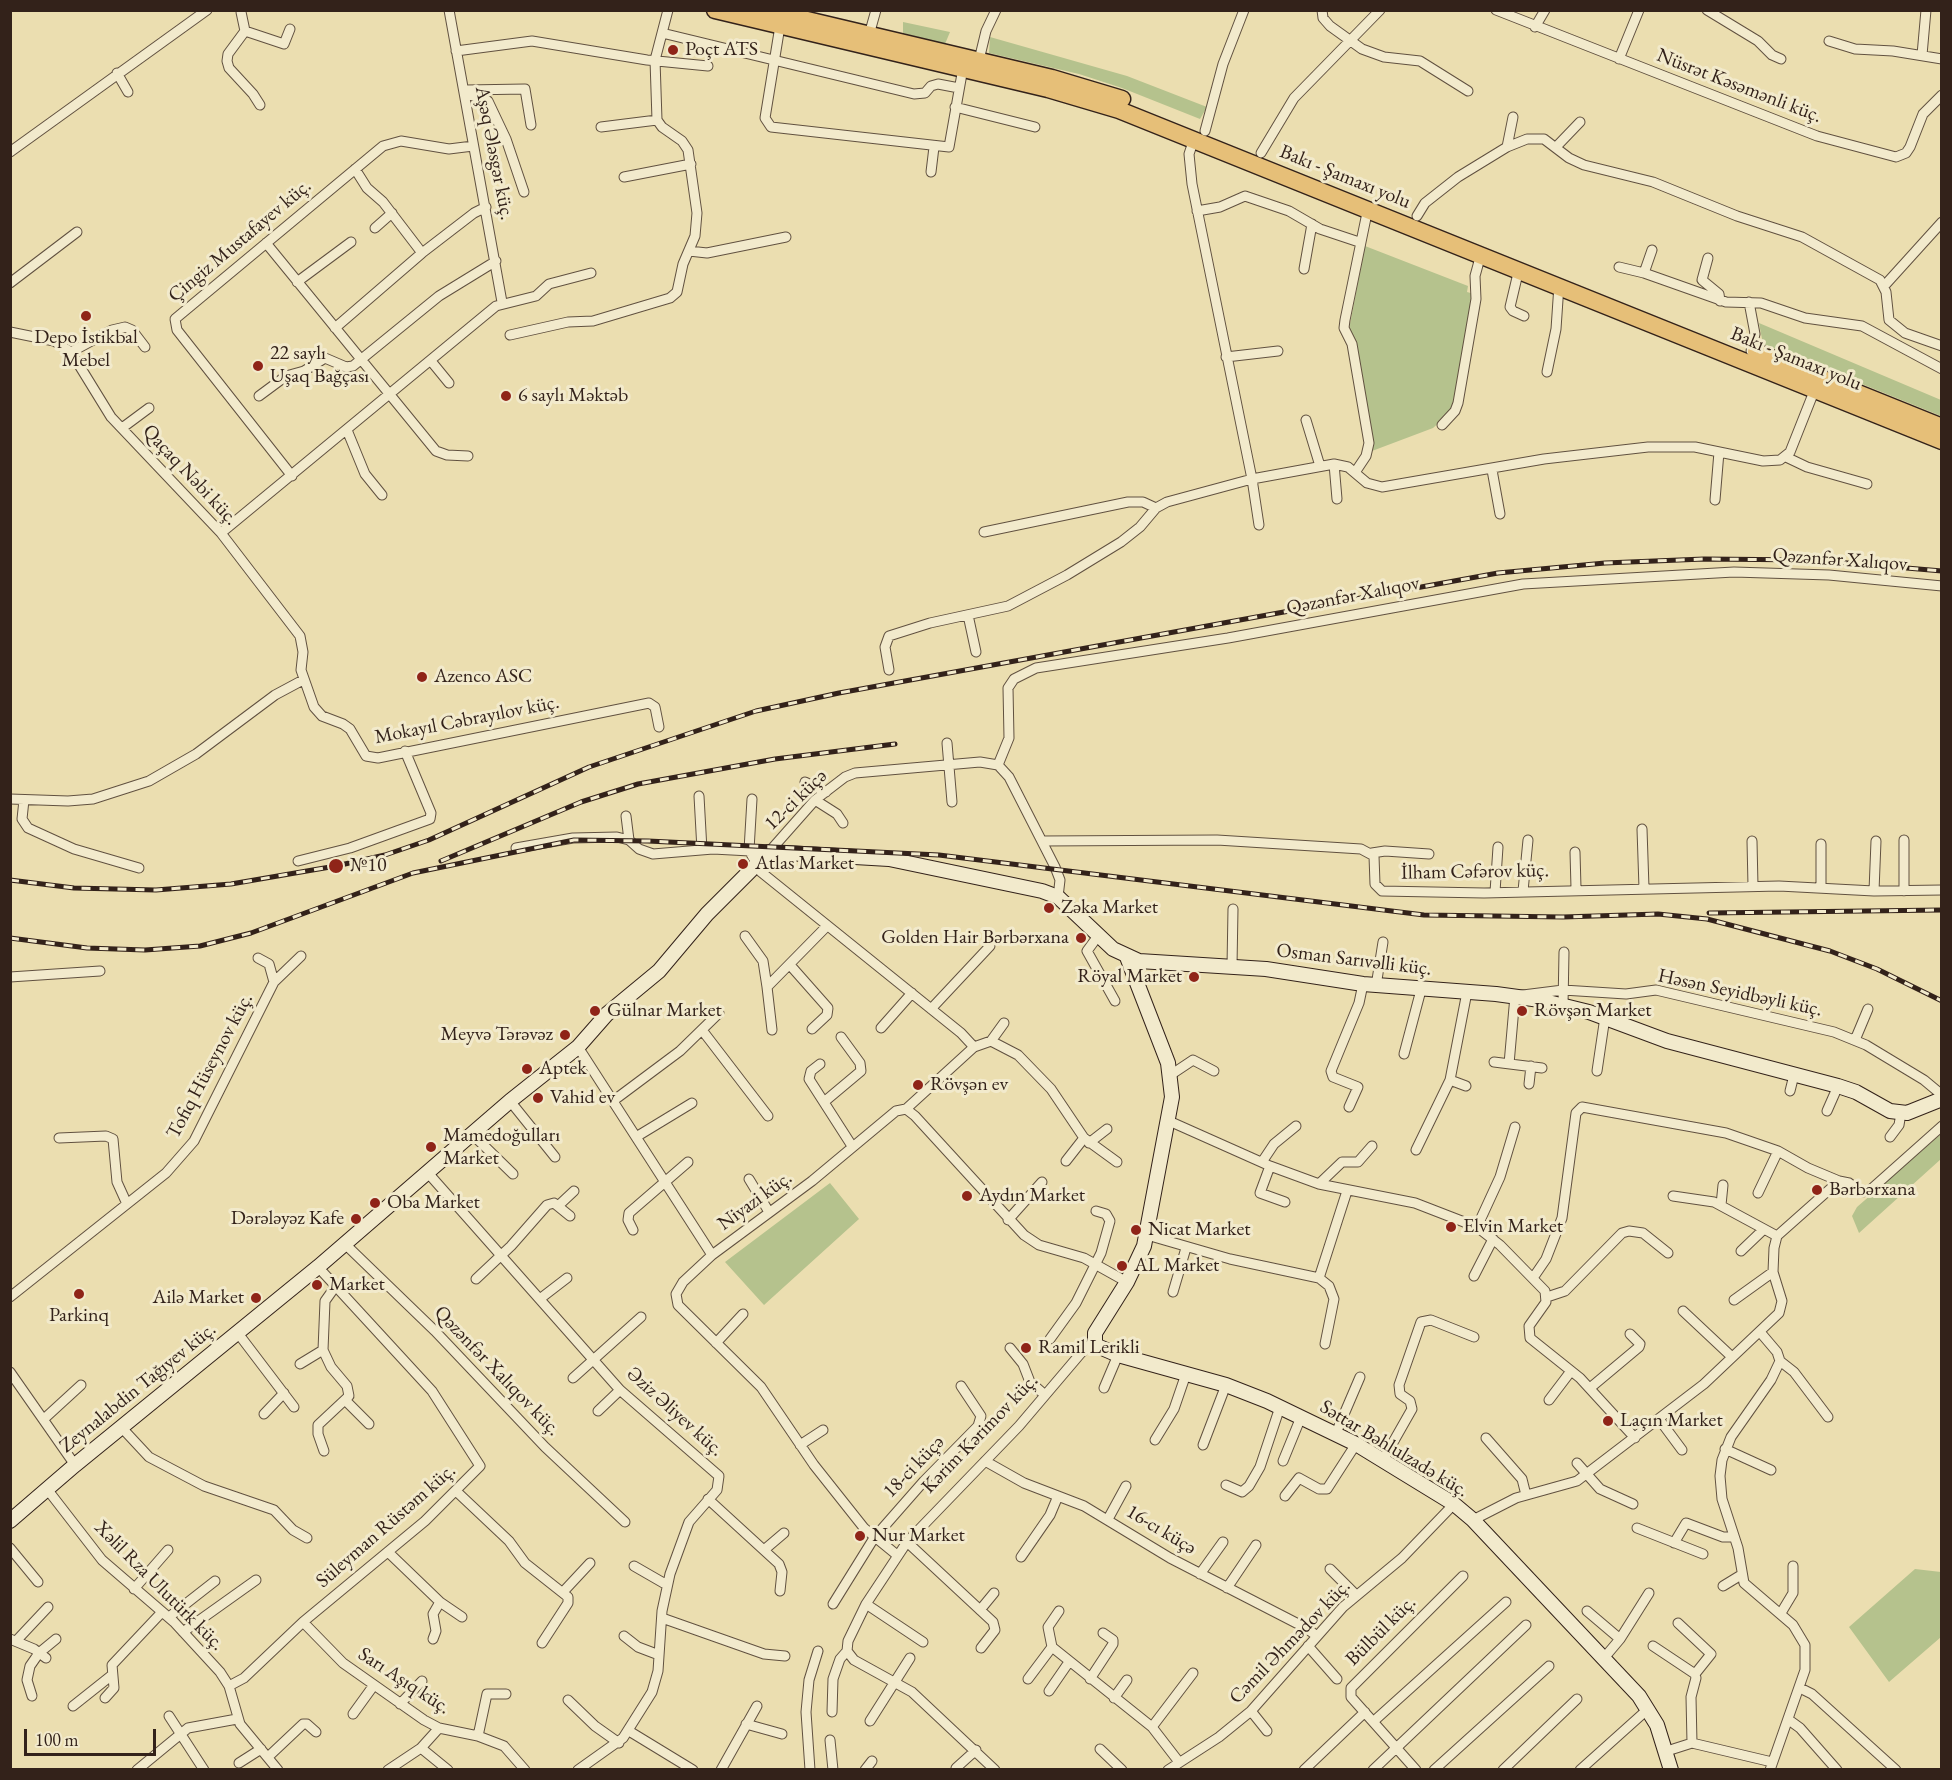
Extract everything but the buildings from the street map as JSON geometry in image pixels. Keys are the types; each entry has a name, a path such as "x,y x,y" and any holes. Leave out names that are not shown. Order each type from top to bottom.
{"highway":[{"name":"Bakı - Şamaxı yolu","path":"715,10 1075,96 1261,153 1941,427"},
{"name":"Bakı - Şamaxı yolu","path":"765,10 1079,85 1368,208 1941,441"}],"street":[{"path":"10,152 207,10"},
{"name":"Aşəq Ələsgər küç.","path":"449,10 502,302"},
{"path":"510,335 568,322 593,321 670,298 676,292 679,277 695,236 697,213 686,144 662,127 657,120 655,60 668,10"},
{"path":"869,35 876,10"},
{"path":"979,60 986,31 996,10"},
{"path":"1244,10 1189,164 1259,525"},
{"path":"1322,10 1330,26 1371,53 1420,61 1468,91"},
{"path":"1261,153 1286,107 1348,40 1380,10"},
{"name":"Nüsrət Kəsəmənli küç.","path":"1497,10 1535,27 1817,136 1896,157 1906,153 1923,114 1941,94"},
{"path":"1535,27 1545,10"},
{"path":"1619,59 1639,10"},
{"path":"1707,10 1765,45 1772,55 1781,59"},
{"path":"1922,55 1926,10"},
{"path":"243,11 245,31 228,54 228,68 253,94 260,105"},
{"path":"780,26 765,118 771,127 949,147 963,68"},
{"path":"245,31 284,44 290,28"},
{"path":"662,33 920,95 931,86 938,84 959,88"},
{"path":"456,51 532,41 708,66"},
{"path":"1829,41 1855,49 1941,59"},
{"path":"117,73 128,92"},
{"path":"464,92 525,89 531,125"},
{"path":"464,92 488,100 506,139 524,192"},
{"path":"955,107 1035,127"},
{"path":"1507,147 1512,117"},
{"path":"602,127 657,120"},
{"path":"1556,147 1580,122"},
{"path":"1417,216 1425,203 1458,177 1507,147 1536,138 1556,147 1569,158 1584,165 1664,186 1737,216 1802,237 1869,273 1885,285 1889,320 1905,333 1941,346"},
{"name":"Çingiz Mustafayev küç.","path":"292,476 234,406 174,325 178,315 355,169 392,142 448,148 473,146"},
{"path":"931,172 934,147"},
{"path":"624,177 691,164"},
{"path":"355,169 367,188 392,213 422,253"},
{"path":"1197,211 1220,207 1237,197 1245,196 1289,211 1330,234 1359,242"},
{"path":"335,328 422,253 474,213 486,207"},
{"path":"1356,471 1366,456 1369,443 1352,344 1344,328 1359,242 1368,208"},
{"path":"375,228 392,213"},
{"path":"1885,285 1941,222"},
{"path":"1304,269 1312,224"},
{"path":"10,283 77,232"},
{"path":"689,251 707,253 786,237"},
{"path":"297,282 351,242"},
{"path":"266,243 436,451 447,455 468,456"},
{"path":"1644,273 1652,250"},
{"path":"1442,426 1455,411 1458,403 1476,299 1475,276 1481,254"},
{"path":"1708,258 1702,280 1719,294 1720,301"},
{"path":"259,396 286,376 304,371 325,358 350,368 439,296 496,261"},
{"path":"1619,267 1644,273 1720,301 1749,302 1774,307 1804,318 1862,326 1941,369"},
{"path":"1519,269 1510,307 1524,316"},
{"path":"221,533 502,302 536,296 549,284 591,273"},
{"path":"1547,372 1556,329 1559,285"},
{"path":"1749,302 1755,333 1751,351"},
{"path":"10,332 54,341 71,352 112,330 125,327 132,330 145,347"},
{"path":"1226,357 1278,351"},
{"name":"Qaçaq Nəbi küç.","path":"71,352 103,406 221,533 300,636 303,680"},
{"path":"430,361 449,383"},
{"path":"1785,457 1796,440 1815,389"},
{"path":"122,428 149,408"},
{"path":"1306,420 1320,466"},
{"path":"347,430 365,474 382,495"},
{"path":"889,670 885,647 889,636 930,623 1008,606 1076,571 1128,537 1156,508 1182,497 1320,466 1334,464 1356,471 1367,483 1393,487 1544,459 1672,445 1763,461 1785,457 1807,467 1867,484"},
{"path":"1715,500 1719,452"},
{"path":"1334,464 1337,499"},
{"path":"1492,470 1500,514"},
{"path":"984,532 1128,502 1143,502 1156,508"},
{"name":"Qəzənfər Xalıqov","path":"998,765 1009,738 1008,688 1014,679 1036,669 1228,638 1523,584 1734,572 1828,575 1941,586"},
{"path":"968,615 976,652"},
{"path":"10,799 93,799 149,781 196,754 275,695 303,680"},
{"name":"Mokayıl Cəbrayılov küç.","path":"303,680 317,712 350,729 366,756 378,758 649,703 655,707 659,726"},
{"path":"947,743 952,802"},
{"path":"297,861 350,848 430,819 431,813 405,751"},
{"name":"12-ci küçə","path":"516,848 573,838 617,837 628,840 639,849 654,854 702,850 769,852 815,800 855,773 980,762 998,765"},
{"path":"998,765 1009,777 1060,880 1058,897"},
{"path":"805,782 826,792"},
{"path":"699,796 702,850"},
{"path":"752,799 749,850 755,864 770,881 912,993 974,1047"},
{"path":"24,800 22,819 28,828 74,849 139,868"},
{"path":"815,800 837,814 843,824"},
{"path":"626,816 628,840"},
{"path":"1642,829 1644,888"},
{"path":"1042,841 1217,840 1361,849 1372,853 1385,850 1429,854"},
{"path":"1523,891 1528,840"},
{"path":"1904,891 1905,840"},
{"path":"1752,841 1753,886"},
{"path":"1874,891 1876,841"},
{"path":"1821,844 1821,887"},
{"path":"1495,892 1498,847"},
{"name":"Zeynalabdin Tağıyev küç.","path":"10,1521 75,1465 318,1267 510,1101 578,1047 607,1014 670,959 706,914 769,852"},
{"name":"Osman Sarıvəlli küç.","path":"769,852 889,859 1020,885 1058,897 1098,936 1127,957 1166,964 1232,966 1370,985 1515,996 1563,1005 1605,1017 1667,1041 1839,1086 1856,1092 1885,1109 1901,1113"},
{"path":"1575,852 1576,888"},
{"name":"İlham Cəfərov küç.","path":"1372,853 1375,884 1382,891 1495,892 1576,888 1753,886 1821,887 1874,891 1941,890"},
{"path":"1232,966 1233,909"},
{"path":"767,987 826,927"},
{"path":"745,936 763,961 772,1030"},
{"path":"1098,936 1087,951 1115,1001"},
{"path":"1349,1107 1358,1087 1333,1077 1331,1071 1359,1002 1370,985 1383,942"},
{"path":"931,1009 990,946"},
{"path":"1563,1005 1564,952"},
{"path":"274,982 301,956"},
{"name":"Kərim Kərimov küç.","path":"832,1713 833,1679 840,1659 847,1652 848,1641 866,1604 897,1555 1093,1342 1095,1333 1127,1282 1147,1235 1169,1121 1172,1074 1127,957"},
{"name":"Tofiq Hüseynov küç.","path":"10,1297 166,1173 194,1141 274,982 269,964 258,958"},
{"path":"790,965 828,1008 827,1015 812,1029"},
{"path":"10,977 100,971"},
{"path":"1404,1053 1421,990"},
{"name":"Həsən Seyidbəyli küç.","path":"1515,996 1563,990 1626,994 1666,991 1834,1032 1855,1040 1924,1080 1941,1095"},
{"path":"1416,1150 1450,1080 1467,992"},
{"path":"881,1028 912,993"},
{"path":"1509,1064 1515,996"},
{"path":"1855,1040 1868,1009"},
{"path":"613,1101 664,1064 719,1013"},
{"path":"1597,1071 1605,1017"},
{"path":"1004,1023 991,1041 974,1047 906,1109 915,1116 1008,1220 1039,1245 1097,1264 1127,1282"},
{"path":"702,1030 768,1116"},
{"path":"824,1102 861,1071 860,1063 841,1037"},
{"path":"991,1041 1018,1054 1029,1064 1051,1089 1086,1140 1118,1162"},
{"path":"578,1047 712,1255"},
{"path":"1172,1074 1193,1060 1214,1071"},
{"path":"1494,1062 1542,1068"},
{"path":"820,1064 811,1071 809,1079 852,1146"},
{"path":"1529,1084 1530,1066"},
{"path":"1790,1091 1794,1075"},
{"path":"1450,1080 1466,1086"},
{"path":"1827,1111 1839,1086"},
{"path":"1890,1137 1899,1125 1901,1113 1941,1100"},
{"path":"510,1101 555,1157"},
{"path":"636,1137 692,1103"},
{"path":"1533,1278 1546,1259 1562,1218 1576,1113 1582,1107 1702,1127 1778,1152 1813,1171 1849,1183 1861,1192 1869,1191 1941,1126"},
{"name":"Niyazi küç.","path":"897,1555 874,1538 800,1445 761,1387 681,1309 676,1299 682,1282 712,1255 812,1181 896,1111 906,1109"},
{"path":"1169,1121 1266,1164 1319,1184 1415,1203 1477,1227 1493,1239 1533,1278 1547,1297"},
{"path":"1285,1203 1260,1193 1270,1149 1296,1126"},
{"path":"1477,1227 1500,1177 1515,1127"},
{"path":"1066,1161 1086,1140 1107,1129"},
{"path":"472,1134 513,1174"},
{"path":"59,1138 106,1136 113,1139 117,1182 127,1204"},
{"path":"1319,1184 1342,1162 1358,1162 1372,1146"},
{"path":"1758,1193 1778,1152"},
{"path":"633,1230 627,1216 688,1162"},
{"name":"Əziz Əliyev küç.","path":"428,1173 620,1390 716,1472 720,1484 689,1522 667,1585 659,1656 652,1692 629,1731 619,1743 578,1770"},
{"path":"749,1179 769,1212"},
{"path":"1473,1520 1501,1503 1570,1485 1586,1475 1659,1419 1776,1318 1782,1300 1773,1272 1777,1236 1839,1181"},
{"path":"1008,1220 1042,1182"},
{"path":"1721,1205 1723,1185"},
{"path":"558,1206 574,1191"},
{"path":"1319,1278 1347,1191"},
{"path":"1673,1196 1698,1198 1721,1205 1742,1219 1777,1236"},
{"path":"476,1279 502,1255 547,1205 551,1203 558,1206 570,1216"},
{"path":"1050,1339 1076,1304 1097,1264 1110,1221 1106,1214 1096,1211"},
{"path":"1741,1251 1764,1229"},
{"path":"1635,1438 1590,1388 1535,1343 1528,1333 1547,1297 1565,1291 1622,1233 1629,1231 1643,1233 1668,1253"},
{"path":"1147,1235 1186,1248 1319,1278 1329,1286 1334,1299 1325,1344"},
{"path":"1474,1276 1493,1239"},
{"name":"Qəzənfər Xalıqov küç.","path":"345,1244 442,1338 545,1447 625,1522"},
{"path":"1173,1292 1186,1248"},
{"name":"Süleyman Rüstəm küç.","path":"229,1686 244,1678 303,1622 388,1552 478,1469 478,1461 432,1391 318,1267"},
{"path":"1734,1300 1773,1272"},
{"path":"541,1298 567,1278"},
{"path":"324,1450 316,1429 346,1401 349,1390 331,1367 323,1350 325,1301 335,1287"},
{"path":"1683,1311 1732,1357"},
{"path":"716,1343 743,1314"},
{"path":"573,1378 641,1317"},
{"path":"1383,1460 1412,1409 1410,1401 1400,1394 1399,1385 1420,1322 1431,1320 1474,1337"},
{"path":"237,1332 294,1407"},
{"path":"1760,1332 1777,1352 1780,1361 1794,1372 1828,1417"},
{"path":"1590,1388 1639,1347 1640,1344 1630,1334"},
{"name":"Səttar Bəhlulzadə küç.","path":"1093,1342 1101,1349 1118,1355 1226,1385 1280,1407 1356,1444 1454,1504 1473,1520 1604,1658 1648,1708 1667,1751 1671,1770"},
{"path":"1010,1348 1023,1364 1030,1382 1045,1395"},
{"path":"300,1364 323,1350"},
{"path":"1104,1388 1118,1355"},
{"path":"1667,1751 1692,1743 1771,1766 1800,1688 1805,1670 1805,1646 1802,1637 1780,1613 1748,1589 1742,1575 1741,1558 1721,1488 1720,1476 1725,1449 1738,1425 1771,1380 1780,1361"},
{"path":"1549,1400 1571,1371"},
{"path":"10,1372 45,1418 75,1465"},
{"path":"1155,1440 1173,1408 1186,1374"},
{"path":"1336,1433 1360,1377"},
{"path":"45,1418 81,1384"},
{"path":"1203,1445 1226,1385"},
{"name":"18-ci küçə","path":"833,1604 874,1538 924,1481 978,1426 981,1416 961,1386"},
{"path":"598,1411 620,1390"},
{"path":"264,1414 284,1393"},
{"path":"346,1401 369,1424"},
{"path":"1227,1485 1242,1492 1249,1486 1263,1460 1280,1407"},
{"path":"1283,1461 1301,1417"},
{"path":"1659,1419 1682,1450"},
{"path":"122,1428 149,1457 204,1486 274,1510 293,1530 308,1538"},
{"path":"800,1445 823,1430"},
{"path":"1486,1438 1522,1479 1526,1495"},
{"path":"1285,1496 1299,1478 1318,1489 1327,1489 1356,1444"},
{"path":"1725,1449 1770,1470"},
{"name":"16-cı küçə","path":"985,1461 1024,1483 1078,1503 1200,1574 1317,1636"},
{"path":"1577,1463 1600,1489 1633,1504"},
{"path":"1108,1519 1126,1486"},
{"name":"Xəlil Rza Ulutürk küç.","path":"47,1489 102,1560 183,1632 229,1686 237,1719 278,1770"},
{"path":"456,1491 509,1541 529,1567 568,1597 568,1603 542,1643"},
{"path":"1021,1557 1050,1515 1058,1496"},
{"path":"708,1499 781,1568 780,1591"},
{"name":"Cəmil Əhmədov küç.","path":"1168,1770 1219,1737 1251,1712 1317,1636 1356,1596 1402,1558 1454,1504"},
{"path":"1674,1543 1686,1522 1723,1537 1734,1537"},
{"path":"1637,1528 1703,1554"},
{"path":"764,1550 784,1533"},
{"path":"907,1542 980,1610 995,1627 981,1648"},
{"path":"1200,1574 1223,1542"},
{"path":"1227,1588 1256,1545"},
{"path":"10,1548 38,1582"},
{"path":"134,1590 168,1550"},
{"path":"388,1552 440,1602 462,1617"},
{"path":"564,1592 590,1563"},
{"path":"634,1566 667,1585"},
{"path":"1780,1613 1793,1593 1793,1566"},
{"path":"1330,1569 1356,1596"},
{"path":"1723,1586 1742,1575"},
{"name":"Bülbül küç.","path":"1416,1770 1351,1696 1353,1684 1463,1576"},
{"path":"183,1632 256,1580"},
{"path":"105,1698 114,1688 112,1665 165,1615 215,1581"},
{"path":"980,1610 994,1593"},
{"path":"1604,1658 1620,1639 1649,1593"},
{"path":"433,1639 436,1631 433,1614 440,1602"},
{"path":"1374,1721 1506,1602"},
{"path":"866,1604 923,1642"},
{"path":"42,1656 14,1640 48,1607"},
{"path":"1059,1611 1048,1628 1052,1647 1152,1727 1179,1762"},
{"path":"1587,1611 1620,1639"},
{"path":"662,1618 764,1654 785,1656"},
{"name":"Sarı Aşıq küç.","path":"303,1622 328,1650 400,1704 439,1728 478,1736 508,1749 525,1770"},
{"path":"1678,1623 1711,1654 1695,1674 1691,1697 1692,1743"},
{"path":"1372,1770 1526,1625"},
{"path":"1090,1679 1113,1644 1113,1640 1103,1633"},
{"path":"624,1636 639,1647 659,1656"},
{"path":"32,1696 27,1674 56,1639"},
{"path":"1308,1646 1337,1679"},
{"path":"1653,1646 1695,1674"},
{"path":"1028,1678 1052,1647"},
{"path":"810,1770 806,1712 809,1680 818,1651"},
{"path":"847,1652 854,1659 893,1680 922,1700 995,1769"},
{"path":"870,1720 893,1680 910,1658"},
{"path":"1048,1691 1069,1662"},
{"path":"1434,1770 1549,1666"},
{"path":"1152,1727 1193,1673"},
{"path":"73,1706 112,1675"},
{"path":"1114,1698 1126,1680"},
{"path":"400,1704 422,1681"},
{"path":"353,1714 374,1685"},
{"path":"1800,1688 1812,1694 1896,1770"},
{"path":"478,1736 487,1694 507,1694"},
{"path":"1503,1770 1577,1699"},
{"path":"568,1700 595,1726 619,1743"},
{"path":"720,1770 757,1706"},
{"path":"1580,1770 1648,1708"},
{"path":"1251,1712 1267,1731"},
{"path":"1304,1770 1365,1712"},
{"path":"169,1716 204,1770"},
{"path":"137,1770 180,1733 196,1725 237,1719"},
{"path":"1789,1720 1800,1728 1836,1770"},
{"path":"239,1763 265,1753 303,1724 307,1724 316,1732"},
{"path":"746,1724 782,1734"},
{"path":"388,1770 421,1748 439,1728"},
{"path":"629,1731 693,1770"},
{"path":"830,1740 833,1770"},
{"path":"421,1748 448,1770"},
{"path":"1100,1749 1122,1770"},
{"path":"956,1768 976,1750"},
{"path":"865,1770 872,1761"}],"green space":[{"path":"903,22 950,32 945,44 903,33"},
{"path":"990,37 1127,76 1207,107 1200,119 1122,88 1079,74 989,53"},
{"path":"1365,246 1468,286 1467,292 1474,294 1451,412 1433,428 1372,451 1349,329"},
{"path":"1759,323 1941,400 1941,416 1763,344"},
{"path":"1941,1134 1941,1159 1859,1233 1852,1216 1857,1207"},
{"path":"830,1183 859,1219 764,1305 725,1262"},
{"path":"1915,1569 1941,1572 1941,1637 1889,1682 1849,1627"}],"railway":[{"path":"10,880 74,888 156,890 231,884 336,866 385,855 429,840 589,767 756,711 839,693 1498,573 1605,563 1704,559 1812,560 1942,571"},
{"path":"441,861 581,802 638,784 775,759 895,744"},
{"path":"10,938 87,948 145,950 200,946 251,933 413,873 574,840 648,841 939,855 1424,915 1563,917 1658,914 1707,919 1830,951 1877,969 1942,1001"},
{"path":"1709,913 1942,910"}],"place":[{"name":"Poçt ATS","path":"673,50"},
{"name":"Depo İstikbal Mebel","path":"86,316"},
{"name":"22 saylı Uşaq Bağçası","path":"258,366"},
{"name":"6 saylı Məktəb","path":"506,396"},
{"name":"Azenco ASC","path":"422,677"},
{"name":"Atlas Market","path":"743,864"},
{"name":"№10","path":"336,866"},
{"name":"Zəka Market","path":"1049,908"},
{"name":"Golden Hair Bərbərxana","path":"1081,938"},
{"name":"Röyal Market","path":"1194,977"},
{"name":"Gülnar Market","path":"595,1011"},
{"name":"Rövşən Market","path":"1522,1011"},
{"name":"Meyvə Tərəvəz","path":"565,1035"},
{"name":"Aptek","path":"527,1069"},
{"name":"Rövşən ev","path":"918,1085"},
{"name":"Vahid ev","path":"538,1098"},
{"name":"Mamedoğulları Market","path":"431,1147"},
{"name":"Bərbərxana","path":"1817,1190"},
{"name":"Aydın Market","path":"967,1196"},
{"name":"Oba Market","path":"375,1203"},
{"name":"Dərələyəz Kafe","path":"356,1219"},
{"name":"Elvin Market","path":"1451,1227"},
{"name":"Nicat Market","path":"1136,1230"},
{"name":"AL Market","path":"1122,1266"},
{"name":"Market","path":"317,1285"},
{"name":"Parkinq","path":"79,1294"},
{"name":"Ailə Market","path":"256,1298"},
{"name":"Ramil Lerikli","path":"1026,1348"},
{"name":"Laçın Market","path":"1608,1421"},
{"name":"Nur Market","path":"860,1536"}]}
